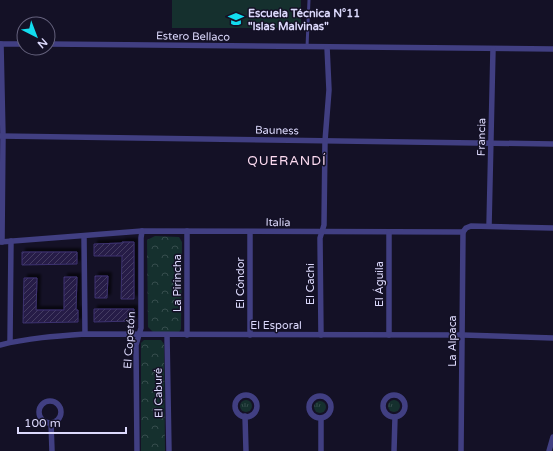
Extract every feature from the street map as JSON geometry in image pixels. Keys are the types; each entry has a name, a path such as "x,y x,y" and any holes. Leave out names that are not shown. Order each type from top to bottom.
{"street":[{"path":"1,242 1,44 16,44"},
{"name":"Estero Bellaco","path":"56,44 327,48 553,49"},
{"name":"El Cachi","path":"320,335 320,238 324,225 325,141 329,90 327,48"},
{"name":"Francia","path":"489,226 493,49"},
{"name":"Bauness","path":"1,136 553,144"},
{"name":"Italia","path":"1,242 142,232 463,232 466,228 471,226 553,228"},
{"name":"La Pirincha","path":"187,231 187,335"},
{"name":"El Copetón","path":"136,451 136,345 141,328 142,232"},
{"name":"El Cóndor","path":"250,232 250,334"},
{"name":"El Águila","path":"389,232 389,335"},
{"name":"La Alpaca","path":"461,451 463,232"},
{"path":"84,236 85,334"},
{"path":"10,342 11,241"},
{"name":"El Esporal","path":"0,345 46,336 85,334 463,335 553,338"},
{"name":"El Caburé","path":"167,335 169,451"},
{"path":"245,416 246,451"},
{"path":"394,451 395,417"},
{"path":"321,418 321,451"},
{"path":"51,423 52,451"},
{"path":"549,451 553,437"}],"lane":[{"path":"307,47 309,0"}],"green space":[{"name":"Escuela Técnica N°11 \"Islas Malvinas\"","path":"172,0 301,0 301,28 172,28"},
{"path":"155,236 179,237 182,242 181,329 179,332 153,332 148,327 147,240"},
{"path":"144,340 161,340 164,344 165,451 141,451 141,343"},
{"path":"246,400 250,402 252,406 250,410 246,412 242,410 240,406 242,402"},
{"path":"394,400 398,402 400,406 398,410 394,412 390,410 388,406 390,402"},
{"path":"320,401 324,403 326,407 324,411 320,413 316,411 314,407 316,403"}],"building":[{"path":"134,242 134,299 121,299 122,256 94,256 94,244"},
{"path":"22,252 77,252 77,264 22,265"},
{"path":"95,276 108,276 107,298 95,298"},
{"path":"64,277 77,277 76,310 78,310 78,322 23,323 24,278 37,278 36,310 64,310"},
{"path":"94,309 134,309 134,321 94,322"}],"place":[{"name":"Escuela Técnica N°11 \"Islas Malvinas\"","path":"236,19"}],"district":[{"name":"QUERANDÍ","path":"287,160"}]}
